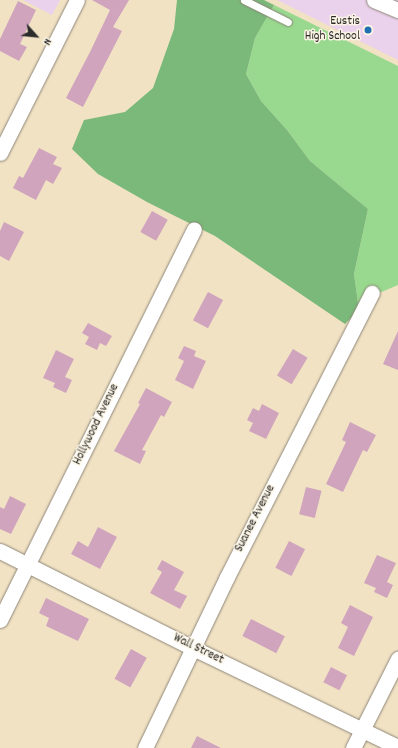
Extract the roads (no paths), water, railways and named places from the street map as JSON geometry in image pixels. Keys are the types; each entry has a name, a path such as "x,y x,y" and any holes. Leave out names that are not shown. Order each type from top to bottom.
{"street":[{"path":"0,152 76,0"},
{"path":"374,0 398,10"},
{"name":"Hollywood Avenue","path":"0,620 194,230"},
{"name":"Suanee Avenue","path":"145,748 227,577 372,292"},
{"name":"Wall Street","path":"0,551 193,648 398,747"},
{"path":"353,748 398,659"}],"lane":[{"path":"244,0 288,22"}],"place":[{"name":"Eustis High School","path":"368,30"}]}
